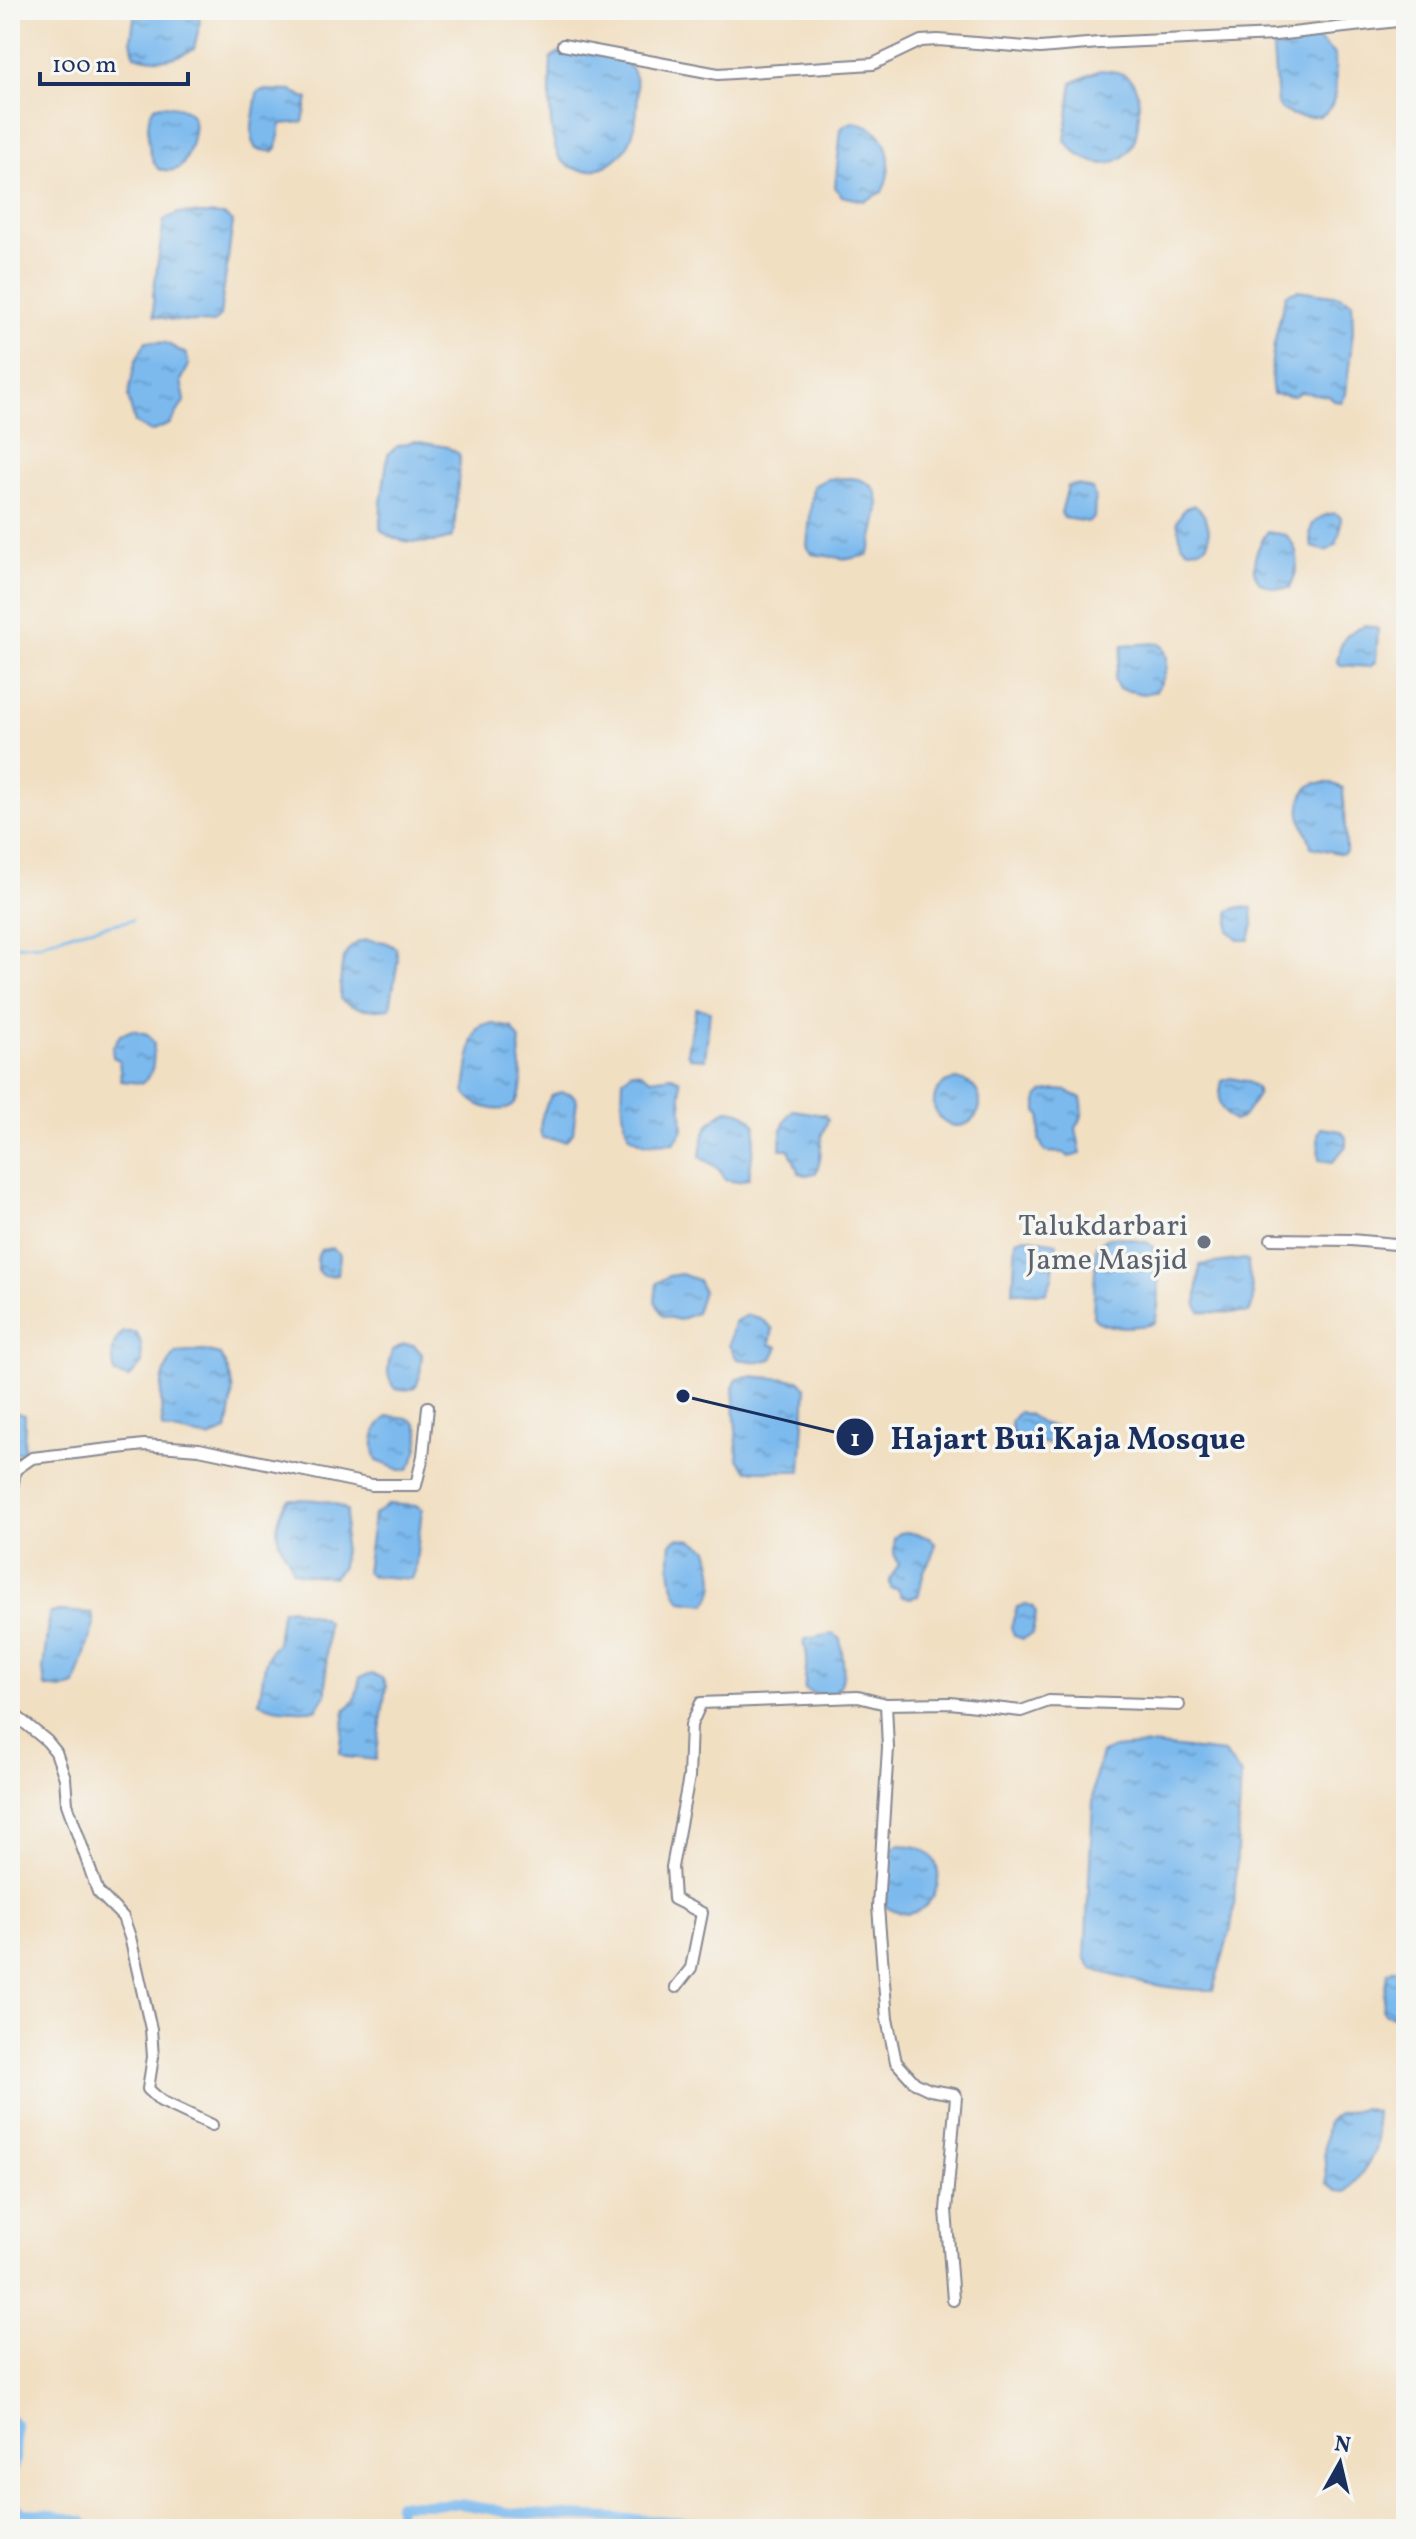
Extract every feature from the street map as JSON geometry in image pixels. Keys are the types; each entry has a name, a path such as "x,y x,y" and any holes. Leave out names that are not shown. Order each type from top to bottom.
{"street":[{"path":"563,45 718,74 873,64 921,41 1040,48 1275,35 1406,20"},
{"path":"1271,1239 1351,1240 1406,1245"},
{"path":"10,1502 15,1470 32,1458 144,1445 199,1449 372,1485 416,1485 423,1456 428,1407"},
{"path":"676,1987 691,1968 702,1913 674,1899 672,1867 689,1777 691,1725 701,1703 858,1697 886,1704 950,1703 1021,1711 1049,1701 1179,1705"},
{"path":"886,1704 888,1748 878,1907 887,2019 896,2062 915,2083 956,2097 946,2210 953,2300"},
{"path":"10,1711 56,1752 65,1778 67,1804 98,1892 123,1917 151,2029 153,2057 148,2089 161,2101 212,2125"}],"water":[{"path":"135,10 198,10 200,23 194,49 165,59 134,55 131,40"},
{"path":"1319,40 1335,55 1334,98 1326,113 1317,117 1293,115 1277,105 1273,49 1277,42"},
{"path":"562,51 608,56 626,63 632,70 637,90 637,115 628,145 613,161 592,170 577,169 563,162 552,133 551,58"},
{"path":"1100,70 1127,76 1134,85 1139,104 1136,136 1129,151 1121,158 1104,164 1087,159 1065,141 1072,83"},
{"path":"262,90 292,91 308,99 303,122 281,124 277,148 273,152 256,149 252,141 257,93"},
{"path":"162,105 186,111 194,121 188,153 181,166 172,170 158,169 149,147 151,113 154,107"},
{"path":"853,122 865,125 882,138 889,158 882,192 864,201 842,196 835,187 841,129"},
{"path":"178,213 224,215 233,222 220,316 213,323 154,316 153,295 164,220"},
{"path":"1298,290 1340,296 1352,302 1353,331 1346,394 1342,402 1334,401 1329,396 1301,392 1294,396 1273,394 1272,356 1280,318 1286,294"},
{"path":"146,341 166,343 186,354 189,365 181,381 185,400 170,424 151,432 135,423 128,397 135,362"},
{"path":"414,441 447,447 459,454 454,532 451,538 434,542 404,541 380,529 388,454 398,446"},
{"path":"852,478 873,487 879,504 868,555 848,559 812,554 807,546 813,486 827,479"},
{"path":"1068,486 1092,489 1095,498 1094,518 1088,522 1064,518 1061,513"},
{"path":"1194,505 1205,517 1209,538 1208,544 1200,549 1188,550 1181,543 1177,521 1185,508"},
{"path":"1335,513 1341,517 1336,545 1326,551 1312,547 1310,533 1313,523"},
{"path":"1267,532 1286,535 1295,548 1297,567 1290,588 1265,585 1254,572 1256,554"},
{"path":"1366,625 1378,629 1376,661 1370,667 1341,665 1337,662 1345,638"},
{"path":"1160,643 1167,667 1156,691 1144,694 1119,689 1114,680 1123,645"},
{"path":"1316,783 1331,783 1343,788 1346,852 1342,854 1311,847 1300,816 1300,804 1307,789"},
{"path":"1239,907 1252,908 1253,925 1249,940 1239,940 1229,931 1229,911"},
{"path":"365,940 385,942 396,948 398,960 390,1008 357,1008 340,999 345,955"},
{"path":"696,1008 710,1011 705,1059 690,1058 687,1052"},
{"path":"482,1025 512,1028 520,1040 522,1086 516,1102 505,1109 480,1105 467,1096 465,1090 472,1040"},
{"path":"132,1030 147,1034 154,1043 152,1070 142,1083 121,1081 119,1060 113,1057 112,1048 120,1035"},
{"path":"632,1071 641,1072 651,1079 672,1076 680,1080 683,1130 674,1143 645,1144 630,1136 622,1093 623,1079"},
{"path":"1230,1078 1256,1087 1258,1095 1243,1117 1234,1121 1224,1112 1220,1099 1222,1081"},
{"path":"957,1080 966,1081 973,1087 979,1094 979,1112 973,1119 966,1125 957,1126 948,1125 941,1119 935,1112 934,1103 935,1094 941,1087 948,1081"},
{"path":"1067,1091 1081,1098 1082,1114 1076,1128 1081,1154 1069,1157 1064,1153 1045,1152 1039,1139 1041,1116 1037,1112 1037,1098 1044,1092"},
{"path":"561,1092 572,1094 577,1100 573,1133 566,1141 542,1138 540,1127 544,1111 551,1096"},
{"path":"727,1110 744,1114 756,1126 749,1178 738,1182 725,1180 718,1169 700,1157 707,1129 715,1118"},
{"path":"793,1110 825,1115 828,1120 822,1134 816,1173 799,1173 789,1149 780,1149 783,1128"},
{"path":"1321,1128 1341,1131 1346,1137 1346,1146 1333,1162 1319,1160 1318,1134"},
{"path":"1025,1237 1057,1243 1052,1278 1046,1293 1013,1292 1016,1240"},
{"path":"1122,1237 1153,1247 1159,1294 1155,1322 1149,1325 1111,1326 1093,1317 1096,1245 1107,1238"},
{"path":"332,1248 340,1254 338,1275 323,1276 317,1267 318,1257 321,1250"},
{"path":"1248,1261 1253,1293 1249,1313 1201,1312 1196,1305 1200,1265"},
{"path":"681,1274 698,1280 703,1291 696,1313 679,1320 663,1316 655,1301 657,1283"},
{"path":"747,1315 760,1318 773,1329 770,1344 778,1347 772,1359 760,1362 737,1359 729,1345 734,1322"},
{"path":"124,1332 136,1332 141,1343 142,1363 129,1378 115,1374 113,1362 114,1346"},
{"path":"404,1344 414,1345 422,1354 418,1382 411,1389 404,1390 395,1389 388,1375 388,1365 393,1350"},
{"path":"203,1351 220,1355 230,1375 232,1400 227,1431 209,1438 163,1429 161,1389 170,1361 176,1353"},
{"path":"748,1376 799,1380 806,1388 801,1471 748,1471 738,1459 733,1387 737,1379"},
{"path":"10,1411 25,1415 24,1450 19,1453 10,1451"},
{"path":"1019,1412 1030,1415 1040,1423 1059,1428 1057,1444 1012,1434 1011,1421"},
{"path":"389,1416 410,1419 418,1428 418,1447 408,1470 377,1461 374,1436 379,1425"},
{"path":"289,1499 328,1502 347,1511 342,1567 333,1577 301,1574 292,1570 277,1530 281,1513"},
{"path":"389,1504 422,1509 412,1579 372,1576 366,1572 374,1515"},
{"path":"907,1532 929,1537 935,1543 918,1596 911,1598 901,1596 898,1589 891,1588 890,1584 899,1564 894,1554 894,1538"},
{"path":"677,1538 692,1540 708,1549 714,1585 706,1604 682,1601 678,1596 671,1574 670,1550 671,1543"},
{"path":"1026,1604 1034,1607 1036,1614 1032,1634 1023,1639 1014,1636 1011,1627 1017,1607"},
{"path":"290,1608 327,1622 326,1694 316,1710 279,1709 259,1702 265,1664 277,1643 281,1613"},
{"path":"58,1611 92,1613 94,1625 75,1685 63,1689 45,1687 43,1670 49,1614"},
{"path":"833,1634 840,1638 844,1667 842,1681 835,1693 817,1695 805,1690 805,1639"},
{"path":"373,1674 382,1678 386,1686 376,1760 346,1757 340,1753 345,1710 355,1700 360,1677"},
{"path":"1150,1745 1224,1753 1241,1775 1234,1909 1213,1990 1167,1987 1121,1977 1092,1969 1085,1957 1094,1781 1102,1753 1114,1748"},
{"path":"899,1845 924,1850 934,1859 938,1871 938,1884 933,1896 914,1913 900,1913 885,1906 889,1850"},
{"path":"1395,1969 1406,1973 1406,2019 1382,2010 1387,1973"},
{"path":"1363,2108 1376,2112 1374,2151 1346,2192 1337,2191 1327,2184 1324,2152 1328,2121 1338,2114"}],"waterway":[{"path":"10,946 39,944 71,933 132,920"},
{"path":"10,2419 16,2425 10,2486"},
{"path":"10,2502 23,2513 52,2514 84,2522 88,2529"},
{"path":"399,2529 398,2504 460,2504 512,2513 778,2529"}],"place":[{"name":"Talukdarbari Jame Masjid","path":"1204,1242"},
{"name":"Hajart Bui Kaja Mosque","path":"683,1396"}]}
